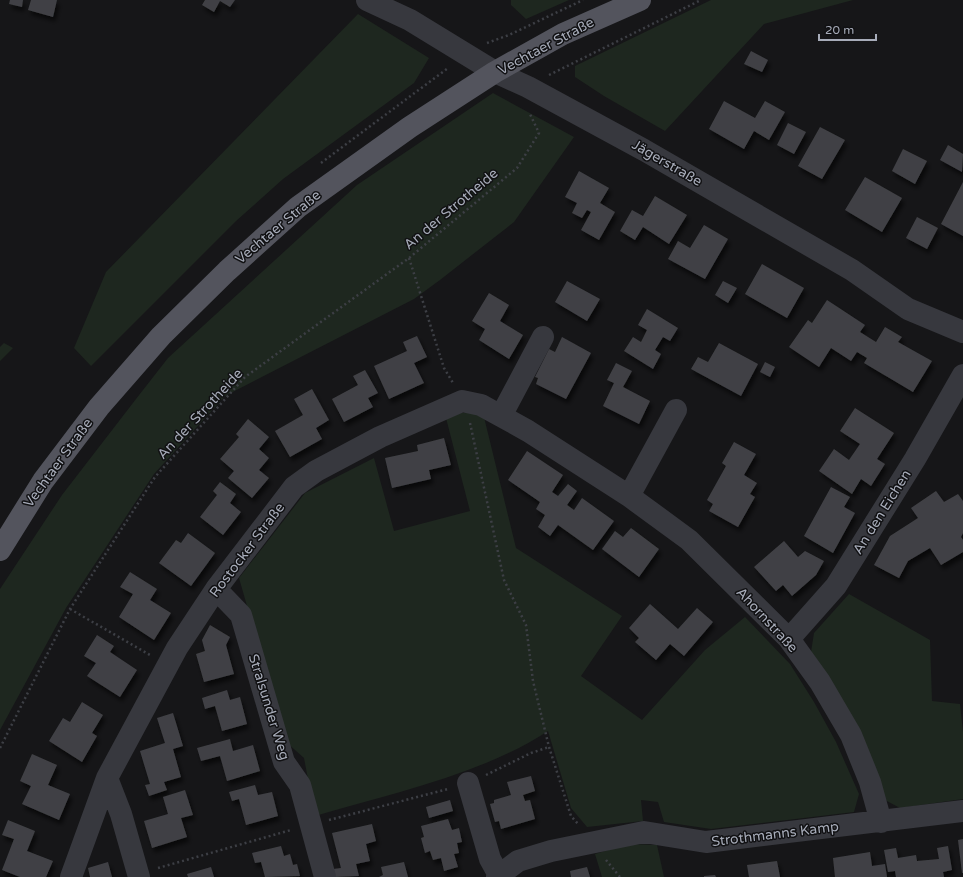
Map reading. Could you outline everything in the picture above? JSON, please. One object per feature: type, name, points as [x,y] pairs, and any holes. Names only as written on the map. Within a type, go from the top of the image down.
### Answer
[{"type":"main road","name":"Vechtaer Straße","points":[[0,550],[43,481],[99,408],[161,336],[227,271],[298,207],[410,127],[495,72],[563,34],[640,0]]},
{"type":"street","name":"Jägerstraße","points":[[368,0],[410,20],[495,72],[528,87],[644,150],[852,270],[908,309],[963,332]]},
{"type":"street","points":[[501,416],[543,337]]},
{"type":"street","name":"An den Eichen","points":[[788,639],[836,586],[915,459],[963,375]]},
{"type":"street","name":"Ahornstraße","points":[[462,401],[481,405],[528,431],[629,496],[689,540],[788,639],[820,682],[851,735],[870,782],[881,822]]},
{"type":"street","name":"Rostocker Straße","points":[[71,877],[107,778],[168,665],[216,589],[294,487],[316,471],[380,438],[462,401]]},
{"type":"street","points":[[629,496],[676,410]]},
{"type":"street","name":"Stralsunder Weg","points":[[216,589],[241,615],[284,762],[300,785],[324,877]]},
{"type":"street","points":[[107,778],[121,814],[138,875]]},
{"type":"street","points":[[468,784],[490,859],[499,876]]},
{"type":"street","name":"Strothmanns Kamp","points":[[499,876],[518,861],[551,851],[644,832],[706,842],[963,811]]},
{"type":"path","points":[[448,68],[465,54],[484,43],[509,35],[583,0]]},
{"type":"path","points":[[528,87],[701,0]]},
{"type":"path","name":"An der Strotheide","points":[[0,748],[70,609],[155,477],[245,378],[408,258],[517,168],[539,133],[530,113],[526,108]]},
{"type":"path","points":[[408,258],[444,368],[462,401],[477,449],[504,580],[526,626],[533,682],[549,747],[571,816],[620,877]]},
{"type":"path","points":[[70,609],[168,665]]},
{"type":"path","points":[[138,875],[310,825],[468,784],[531,753],[549,747]]},
{"type":"shaded area","points":[[511,0],[569,0],[526,19],[511,5]]},
{"type":"shaded area","points":[[711,0],[853,0],[764,24],[665,131],[604,96],[575,77],[575,66]]},
{"type":"shaded area","points":[[358,14],[429,58],[414,83],[283,179],[236,221],[91,366],[74,348],[106,272]]},
{"type":"shaded area","points":[[493,93],[574,137],[514,222],[414,299],[225,396],[154,474],[66,608],[0,730],[0,589],[62,495],[136,399],[168,358],[357,185]]},
{"type":"shaded area","points":[[4,343],[13,348],[0,361],[0,347]]},
{"type":"shaded area","points":[[459,413],[483,413],[516,548],[622,616],[581,676],[642,720],[705,650],[745,617],[790,664],[814,702],[836,742],[859,794],[854,812],[711,829],[664,822],[658,802],[641,800],[643,821],[587,827],[571,808],[548,731],[522,746],[465,771],[405,791],[315,816],[304,758],[286,742],[239,578],[305,493],[374,458],[394,531],[470,511],[446,418]]},
{"type":"shaded area","points":[[849,594],[930,640],[932,701],[960,704],[963,732],[963,799],[900,808],[885,800],[811,652],[814,633]]},
{"type":"shaded area","points":[[629,844],[657,845],[664,877],[602,877],[595,854]]},
{"type":"building","points":[[10,0],[23,0],[22,7],[9,4]]},
{"type":"building","points":[[31,0],[57,0],[53,17],[28,10]]},
{"type":"building","points":[[205,0],[235,0],[230,7],[220,1],[214,12],[202,5]]},
{"type":"building","points":[[751,51],[768,60],[762,72],[744,64]]},
{"type":"building","points":[[724,101],[755,118],[765,101],[785,112],[769,140],[754,131],[744,149],[709,129]]},
{"type":"building","points":[[788,123],[806,132],[794,154],[777,145]]},
{"type":"building","points":[[820,127],[845,140],[822,179],[798,166]]},
{"type":"building","points":[[948,145],[963,154],[962,172],[940,160]]},
{"type":"building","points":[[903,149],[927,161],[915,184],[892,171]]},
{"type":"building","points":[[579,171],[609,188],[600,203],[615,212],[599,240],[581,230],[591,212],[587,210],[582,218],[572,213],[577,203],[565,197]]},
{"type":"building","points":[[865,177],[902,198],[882,232],[845,210]]},
{"type":"building","points":[[963,182],[963,236],[941,224]]},
{"type":"building","points":[[655,196],[687,215],[669,244],[643,227],[635,240],[620,231],[632,210],[643,216]]},
{"type":"building","points":[[917,217],[938,228],[927,249],[906,238]]},
{"type":"building","points":[[704,225],[728,239],[705,279],[668,259],[678,241],[690,248]]},
{"type":"building","points":[[762,264],[804,288],[787,318],[745,294]]},
{"type":"building","points":[[567,281],[600,299],[587,321],[555,302]]},
{"type":"building","points":[[723,281],[737,288],[728,303],[715,295]]},
{"type":"building","points":[[489,293],[509,305],[500,321],[523,335],[509,359],[479,340],[485,329],[472,321]]},
{"type":"building","points":[[827,300],[865,325],[860,332],[876,342],[885,327],[902,337],[898,342],[932,361],[913,392],[864,363],[867,358],[857,352],[851,361],[831,348],[819,367],[789,347],[808,320],[812,323]]},
{"type":"building","points":[[647,309],[678,328],[670,341],[663,337],[655,350],[661,354],[653,369],[624,351],[633,337],[641,342],[647,330],[638,325]]},
{"type":"building","points":[[417,336],[427,357],[414,363],[424,383],[389,399],[374,366],[407,351],[403,342]]},
{"type":"building","points":[[562,337],[591,353],[566,399],[536,384],[538,378],[535,377],[549,349],[555,352]]},
{"type":"building","points":[[719,343],[758,364],[741,396],[691,369],[698,357],[708,362]]},
{"type":"building","points":[[765,362],[775,367],[770,377],[760,372]]},
{"type":"building","points":[[616,363],[632,371],[623,387],[650,401],[639,424],[603,406],[614,383],[607,380]]},
{"type":"building","points":[[365,370],[378,393],[368,398],[373,407],[344,422],[332,399],[358,385],[353,376]]},
{"type":"building","points":[[312,389],[329,420],[316,428],[322,439],[290,457],[275,431],[303,415],[294,399]]},
{"type":"building","points":[[855,408],[894,433],[877,459],[885,464],[871,486],[861,479],[852,494],[819,471],[834,449],[849,460],[860,444],[840,431]]},
{"type":"building","points":[[248,419],[269,437],[259,449],[269,458],[259,470],[269,478],[252,498],[228,478],[234,471],[220,459],[239,437],[236,434]]},
{"type":"building","points":[[444,438],[451,465],[429,470],[431,479],[392,488],[385,458],[418,451],[417,445]]},
{"type":"building","points":[[734,442],[756,454],[744,475],[757,483],[750,494],[755,497],[738,527],[709,511],[713,504],[707,500],[726,466],[722,463]]},
{"type":"building","points":[[527,451],[563,475],[552,492],[558,496],[568,484],[577,491],[567,505],[574,510],[582,498],[614,521],[593,550],[558,525],[550,536],[538,527],[545,515],[536,509],[540,502],[508,480]]},
{"type":"building","points":[[220,482],[236,494],[230,503],[241,512],[223,535],[200,517],[217,495],[213,491]]},
{"type":"building","points":[[831,487],[850,497],[844,507],[855,513],[833,553],[804,536]]},
{"type":"building","points":[[936,491],[944,502],[958,494],[963,501],[963,533],[961,537],[963,540],[963,552],[941,565],[930,548],[908,561],[899,578],[874,565],[890,536],[918,518],[911,508]]},
{"type":"building","points":[[631,528],[659,549],[639,577],[602,549],[615,531],[623,537]]},
{"type":"building","points":[[188,533],[215,553],[191,586],[159,563],[176,540],[181,543]]},
{"type":"building","points":[[784,541],[798,557],[805,551],[824,561],[816,575],[792,596],[783,585],[776,591],[754,567]]},
{"type":"building","points":[[130,572],[157,589],[150,600],[171,613],[154,640],[119,617],[133,594],[120,587]]},
{"type":"building","points":[[650,604],[678,629],[697,608],[713,622],[684,656],[670,644],[656,660],[635,642],[639,638],[629,628]]},
{"type":"building","points":[[210,625],[230,637],[226,645],[234,674],[204,682],[196,654],[205,651],[202,640]]},
{"type":"building","points":[[97,635],[114,646],[110,652],[137,670],[120,697],[87,676],[96,663],[84,656]]},
{"type":"building","points":[[227,690],[230,700],[240,697],[247,724],[222,731],[215,706],[205,709],[202,698]]},
{"type":"building","points":[[82,702],[103,715],[92,733],[97,736],[82,762],[49,741],[63,718],[70,722]]},
{"type":"building","points":[[173,713],[183,746],[173,749],[181,777],[164,782],[167,790],[149,796],[145,785],[150,784],[140,751],[165,743],[157,718]]},
{"type":"building","points":[[230,739],[233,751],[253,745],[260,771],[227,781],[220,756],[201,761],[197,748]]},
{"type":"building","points":[[32,754],[57,765],[48,785],[70,794],[59,820],[22,804],[31,786],[20,781]]},
{"type":"building","points":[[531,776],[535,791],[523,795],[525,801],[530,800],[535,819],[501,829],[499,821],[495,822],[490,804],[494,803],[494,800],[511,795],[507,782]]},
{"type":"building","points":[[255,785],[258,795],[272,792],[278,816],[246,825],[239,799],[232,801],[229,792]]},
{"type":"building","points":[[185,790],[193,815],[181,818],[187,837],[152,848],[144,821],[168,814],[163,797]]},
{"type":"building","points":[[450,800],[453,811],[429,818],[426,807]]},
{"type":"building","points":[[448,819],[452,830],[459,828],[462,842],[457,843],[459,853],[454,854],[458,867],[444,871],[441,858],[433,860],[430,851],[425,853],[421,838],[424,837],[421,826]]},
{"type":"building","points":[[8,820],[35,831],[27,851],[53,861],[46,877],[20,877],[2,870],[14,839],[2,835]]},
{"type":"building","points":[[372,824],[376,841],[366,844],[370,861],[356,864],[359,876],[334,877],[333,869],[341,868],[332,833]]},
{"type":"building","points":[[963,839],[963,873],[962,873],[958,840]]},
{"type":"building","points":[[281,846],[284,856],[290,854],[293,865],[297,864],[300,876],[265,877],[261,862],[255,863],[252,853]]},
{"type":"building","points":[[948,846],[952,870],[943,872],[944,877],[896,877],[895,871],[888,872],[884,850],[896,848],[898,858],[916,855],[917,861],[939,859],[937,848]]},
{"type":"building","points":[[870,852],[872,866],[885,864],[887,877],[835,877],[833,858]]},
{"type":"building","points":[[777,861],[780,877],[749,877],[747,865]]},
{"type":"building","points":[[108,862],[112,877],[90,877],[88,868]]},
{"type":"building","points":[[404,862],[408,877],[379,877],[383,875],[381,867]]},
{"type":"building","points":[[211,867],[214,877],[188,877],[187,874]]},
{"type":"building","points":[[587,867],[590,877],[571,877],[570,871]]},
{"type":"building","points":[[715,875],[716,877],[704,877],[704,876]]}]
